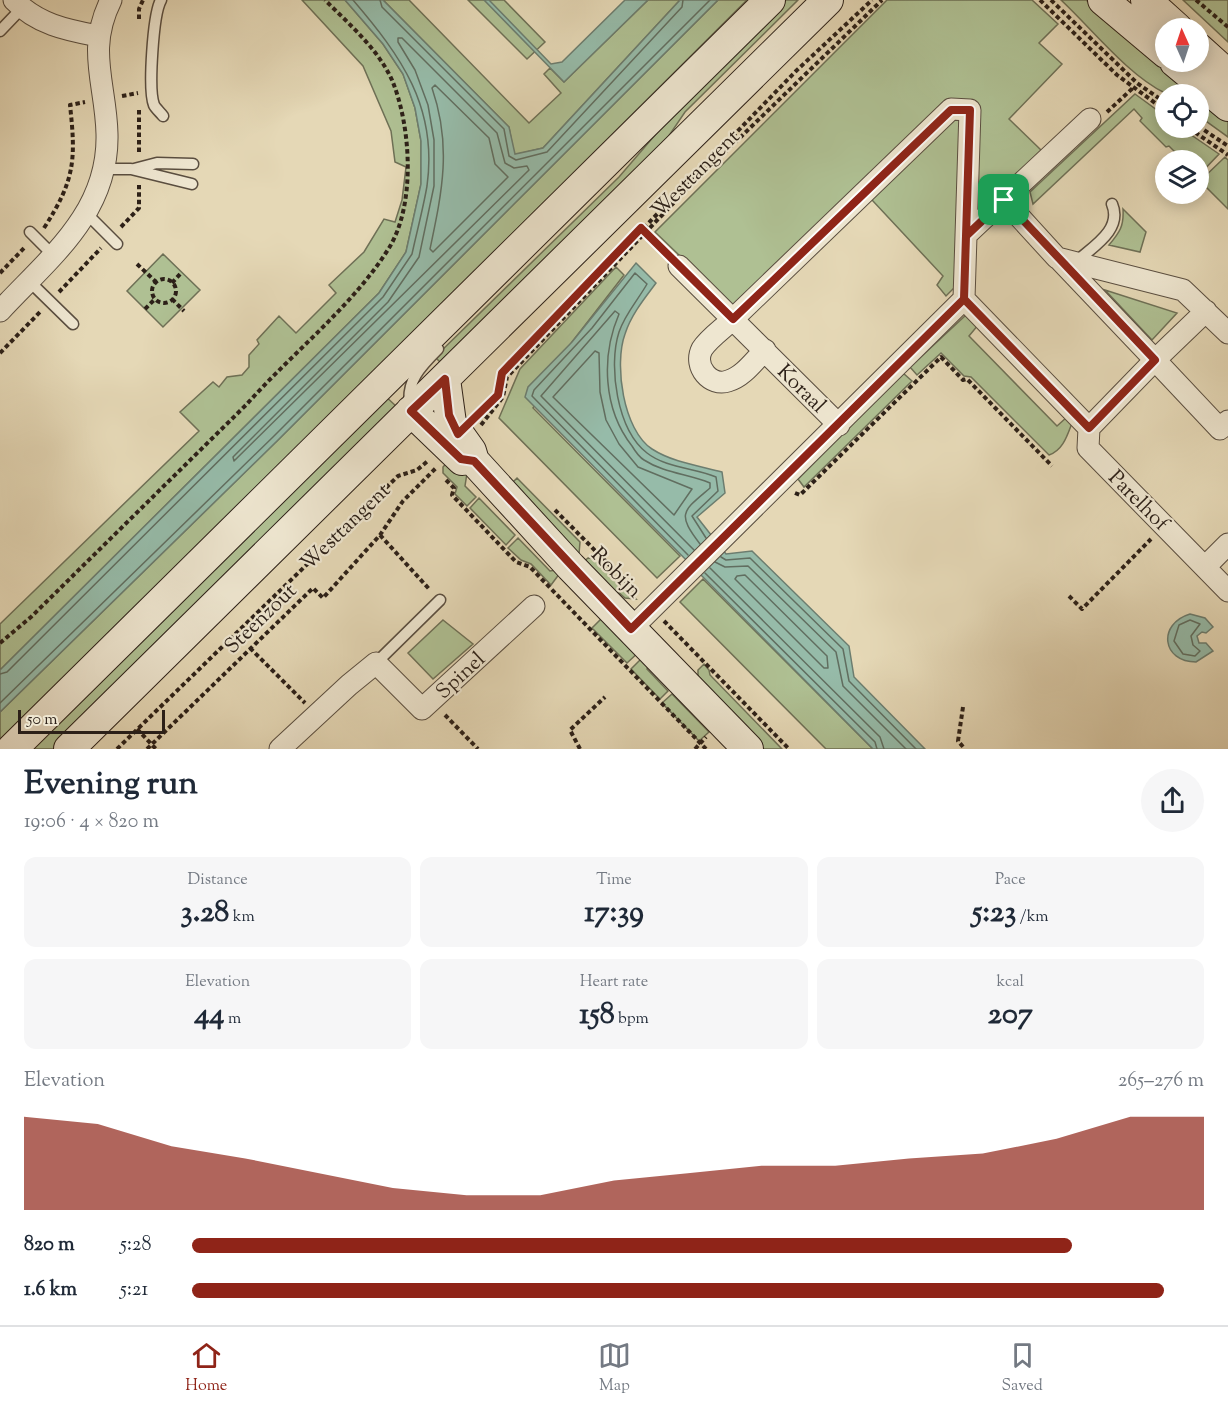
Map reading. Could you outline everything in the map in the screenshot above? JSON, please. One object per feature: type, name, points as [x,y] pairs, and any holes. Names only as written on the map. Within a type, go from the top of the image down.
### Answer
[{"type":"main road","points":[[12,749],[553,221],[770,0]]},
{"type":"main road","name":"Westtangent","points":[[69,749],[828,0]]},
{"type":"main road","points":[[1103,0],[1155,44]]},
{"type":"main road","points":[[1146,0],[1166,18]]},
{"type":"main road","points":[[1209,58],[1228,75]]},
{"type":"main road","points":[[1187,72],[1228,106]]},
{"type":"main road","name":"Robijn","points":[[445,379],[451,423],[464,443],[571,567],[641,618],[748,749]]},
{"type":"main road","name":"Robijn","points":[[411,411],[464,443]]},
{"type":"street","points":[[2,306],[30,281],[74,234],[97,194],[104,169],[107,132],[97,66],[98,36],[111,0]]},
{"type":"street","points":[[18,4],[56,26],[98,36]]},
{"type":"street","name":"Koraal","points":[[641,618],[964,299],[970,110],[951,110],[733,319],[702,350],[699,360],[705,375],[712,380],[726,382],[737,377],[765,351]]},
{"type":"street","points":[[966,236],[1090,119]]},
{"type":"street","points":[[1004,200],[1066,260],[1220,429],[1228,421]]},
{"type":"street","points":[[1066,260],[1182,290],[1228,333]]},
{"type":"street","name":"Koraal","points":[[679,266],[839,424]]},
{"type":"street","points":[[964,299],[1089,428],[1206,311]]},
{"type":"street","name":"Parelhof","points":[[1089,428],[1088,448],[1228,591]]},
{"type":"street","points":[[1205,567],[1228,544]]},
{"type":"street","name":"Spinel","points":[[376,663],[422,709],[534,606]]},
{"type":"street","points":[[290,746],[317,715],[376,663]]},
{"type":"lane","points":[[161,0],[155,15],[152,68],[154,105],[163,116]]},
{"type":"lane","points":[[0,31],[18,4]]},
{"type":"lane","points":[[131,170],[157,163],[193,164]]},
{"type":"lane","points":[[104,169],[131,170],[192,184]]},
{"type":"lane","points":[[1066,260],[1112,228],[1115,213],[1112,204]]},
{"type":"lane","points":[[87,214],[117,244]]},
{"type":"lane","points":[[32,235],[54,256]]},
{"type":"lane","points":[[30,281],[73,324]]},
{"type":"lane","points":[[411,411],[409,389],[412,378],[447,339]]},
{"type":"lane","points":[[376,663],[440,600]]},
{"type":"path","points":[[0,642],[31,617],[246,405],[278,369],[359,289],[390,246],[404,207],[408,163],[403,124],[391,80],[369,45],[326,0]]},
{"type":"path","name":"Westtangent","points":[[117,749],[398,476],[417,470],[464,443],[498,395],[502,373],[796,71],[872,0]]},
{"type":"path","points":[[706,749],[530,567],[516,562],[452,495],[464,443],[503,397],[507,377],[694,181],[882,0]]},
{"type":"path","points":[[1040,0],[1134,87],[1155,103]]},
{"type":"path","points":[[1052,0],[1137,83],[1155,95]]},
{"type":"path","points":[[1196,0],[1228,27]]},
{"type":"path","points":[[1090,119],[1107,112],[1137,83]]},
{"type":"path","points":[[0,273],[64,197],[73,165],[70,105],[139,93]]},
{"type":"path","points":[[1209,133],[1228,146]]},
{"type":"path","points":[[1203,138],[1228,155]]},
{"type":"path","points":[[641,228],[679,266]]},
{"type":"path","points":[[137,264],[156,282]]},
{"type":"path","points":[[172,283],[181,273]]},
{"type":"path","points":[[155,299],[152,290],[156,282],[164,279],[172,283],[175,291],[172,299]]},
{"type":"path","points":[[155,299],[163,302],[172,299]]},
{"type":"path","points":[[145,309],[155,299]]},
{"type":"path","points":[[172,299],[184,311]]},
{"type":"path","points":[[772,488],[800,495],[942,357],[963,380],[967,379],[1052,466]]},
{"type":"path","name":"Steenzout","points":[[147,749],[313,588],[323,598],[380,535],[403,501],[464,443]]},
{"type":"path","name":"Robijn","points":[[553,508],[641,618],[789,749]]},
{"type":"path","points":[[1069,596],[1082,609],[1164,525]]},
{"type":"path","points":[[380,535],[440,600]]},
{"type":"path","points":[[534,606],[571,567]]},
{"type":"path","points":[[250,648],[317,715]]},
{"type":"path","points":[[580,749],[570,730],[605,697]]},
{"type":"path","points":[[431,701],[478,749]]},
{"type":"path","points":[[963,707],[958,741],[965,749]]},
{"type":"path","points":[[137,729],[156,749]]},
{"type":"shaded area","points":[[302,0],[345,0],[383,44],[403,74],[415,108],[421,141],[421,184],[406,252],[379,293],[0,670],[0,624],[199,431],[180,412],[213,382],[219,387],[227,377],[242,375],[249,367],[249,355],[259,344],[257,340],[279,316],[296,333],[336,293],[329,285],[364,252],[384,219],[395,222],[402,200],[406,167],[395,162],[391,131],[363,66]]},
{"type":"shaded area","points":[[383,0],[409,0],[529,123],[561,93],[544,74],[550,68],[564,82],[648,0],[680,0],[543,148],[514,155],[509,127]]},
{"type":"shaded area","points":[[468,0],[504,0],[545,42],[527,59]]},
{"type":"shaded area","points":[[718,0],[747,0],[0,744],[0,712],[277,441]]},
{"type":"shaded area","points":[[786,0],[798,0],[685,112],[664,143],[442,364],[435,357],[619,177],[686,99]]},
{"type":"shaded area","points":[[887,0],[1032,0],[1058,24],[1039,43],[1062,64],[1009,119],[1043,152],[957,234],[958,284],[946,296],[937,285],[943,276],[859,186],[733,307],[655,232]]},
{"type":"shaded area","points":[[1061,0],[1086,0],[1155,58],[1155,72],[1172,72],[1186,84],[1155,84],[1155,87],[1124,63]]},
{"type":"shaded area","points":[[1183,0],[1228,0],[1228,42],[1209,24],[1209,18],[1202,18]]},
{"type":"shaded area","points":[[1135,94],[1155,109],[1155,136],[1140,121],[1142,118],[1134,109],[1033,204],[1030,192]]},
{"type":"shaded area","points":[[1209,103],[1228,118],[1228,137],[1209,123]]},
{"type":"shaded area","points":[[1157,138],[1196,138],[1219,154],[1209,164],[1209,150],[1173,150],[1169,146],[1166,147]]},
{"type":"shaded area","points":[[1225,157],[1228,160],[1228,209],[1209,190],[1209,172]]},
{"type":"shaded area","points":[[1123,209],[1146,232],[1140,252],[1109,245],[1121,228]]},
{"type":"shaded area","points":[[163,254],[200,290],[163,327],[127,291]]},
{"type":"shaded area","points":[[616,267],[624,275],[572,342],[533,408],[680,556],[657,578],[499,418],[520,369]]},
{"type":"shaded area","points":[[1105,290],[1177,313],[1152,340]]},
{"type":"shaded area","points":[[966,315],[979,324],[969,336],[1057,426],[1067,417],[1072,423],[1064,442],[1054,453],[1049,455],[971,377],[964,376],[941,353],[917,375],[910,367]]},
{"type":"shaded area","points":[[903,373],[912,381],[804,487],[798,479]]},
{"type":"shaded area","points":[[384,395],[397,407],[56,749],[28,749]]},
{"type":"shaded area","points":[[451,458],[467,473],[465,486],[476,497],[467,506],[455,494],[457,487],[443,473],[443,467]]},
{"type":"shaded area","points":[[517,478],[580,542],[579,554],[506,489]]},
{"type":"shaded area","points":[[479,498],[515,535],[506,545],[470,508]]},
{"type":"shaded area","points":[[518,538],[550,571],[563,569],[551,585],[531,564],[521,560],[508,548]]},
{"type":"shaded area","points":[[588,558],[597,559],[636,599],[625,598],[618,592],[613,596],[581,564]]},
{"type":"shaded area","points":[[703,579],[873,749],[826,749],[680,602]]},
{"type":"shaded area","points":[[606,614],[641,650],[627,663],[592,628]]},
{"type":"shaded area","points":[[443,620],[473,644],[433,679],[408,653]]},
{"type":"shaded area","points":[[645,655],[650,660],[647,669],[668,691],[660,699],[631,669]]},
{"type":"shaded area","points":[[704,664],[710,675],[782,749],[764,749],[698,682],[698,670]]},
{"type":"shaded area","points":[[672,694],[709,732],[699,741],[662,703]]},
{"type":"water","points":[[345,0],[383,0],[509,127],[515,154],[543,148],[680,0],[718,0],[277,441],[0,712],[0,670],[379,293],[406,252],[421,184],[421,141],[415,108],[403,74],[383,44]]},
{"type":"water","points":[[484,0],[489,0],[551,64],[562,62],[625,0],[648,0],[564,82]]},
{"type":"water","points":[[636,263],[656,283],[631,320],[622,347],[621,379],[628,412],[634,427],[642,440],[652,449],[686,463],[722,472],[725,493],[697,517],[726,554],[752,551],[849,646],[854,677],[925,749],[873,749],[525,397],[528,387],[572,342]]},
{"type":"water","points":[[1190,614],[1205,618],[1213,627],[1197,636],[1199,643],[1206,643],[1213,651],[1196,662],[1176,656],[1168,642],[1168,634],[1172,626],[1179,619]]},
{"type":"route","points":[[1004,200],[966,236],[964,299],[839,424],[724,534],[631,629],[474,461],[461,459],[411,411],[445,379],[449,415],[458,434],[498,395],[502,373],[641,228],[733,319],[951,110],[970,110],[964,299],[1089,428],[1155,360],[1004,200]]}]
